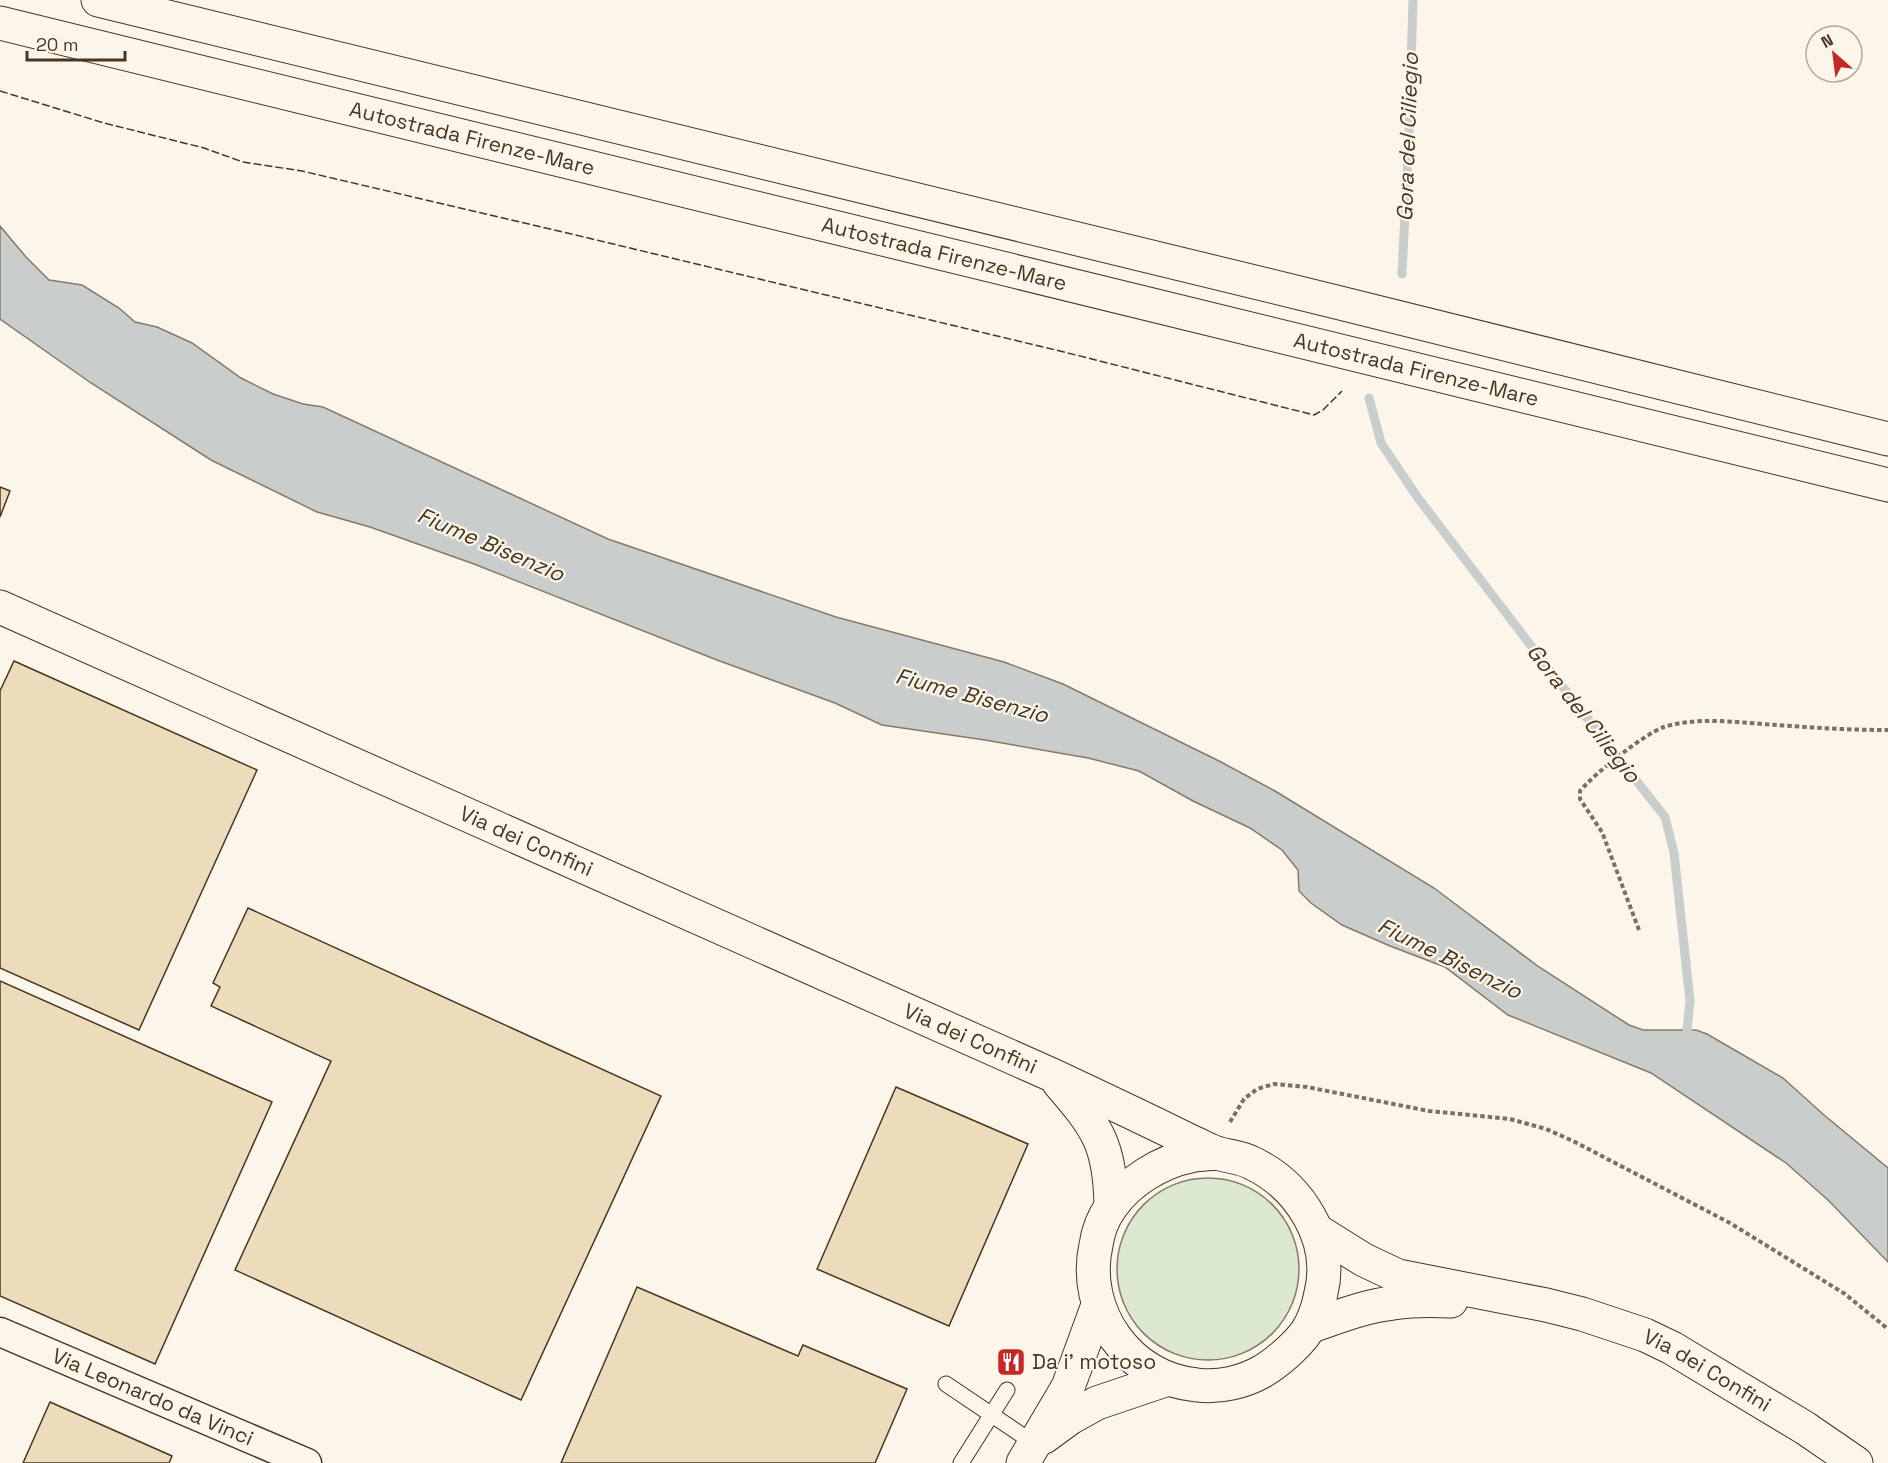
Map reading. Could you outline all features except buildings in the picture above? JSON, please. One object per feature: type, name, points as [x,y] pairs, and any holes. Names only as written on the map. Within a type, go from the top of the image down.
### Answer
[{"type":"main road","points":[[98,0],[1305,294],[1888,439]]},
{"type":"main road","name":"Autostrada Firenze-Mare","points":[[0,23],[1888,485]]},
{"type":"main road","name":"Via dei Confini","points":[[0,607],[1053,1074],[1217,1153],[1251,1162],[1272,1174],[1299,1200],[1317,1230],[1323,1254],[1324,1272],[1311,1326],[1293,1347],[1264,1370],[1253,1376],[1219,1385],[1204,1386],[1179,1383],[1168,1379],[1141,1364],[1124,1349],[1109,1329],[1098,1305],[1093,1278],[1093,1256],[1102,1222],[1111,1206],[1130,1187],[1167,1162],[1217,1153]]},
{"type":"main road","name":"Via dei Confini","points":[[1053,1074],[1091,1122],[1101,1139],[1110,1179],[1111,1206]]},
{"type":"main road","name":"Via dei Confini","points":[[1317,1230],[1364,1260],[1398,1276],[1546,1305],[1582,1314],[1645,1335],[1672,1348],[1805,1428],[1856,1463]]},
{"type":"main road","name":"Via dei Confini","points":[[1311,1326],[1364,1309],[1422,1300],[1546,1305]]},
{"type":"main road","points":[[1029,1453],[1068,1386],[1098,1305]]},
{"type":"main road","points":[[1029,1453],[1070,1418],[1097,1403],[1168,1379]]},
{"type":"street","name":"Via Leonardo da Vinci","points":[[0,1332],[307,1463]]},
{"type":"lane","points":[[946,1384],[992,1415],[1029,1453]]},
{"type":"lane","points":[[961,1463],[1008,1390]]},
{"type":"path","points":[[1639,930],[1602,832],[1580,800],[1580,791],[1589,780],[1648,734],[1690,721],[1843,730],[1888,730]]},
{"type":"path","points":[[1217,1153],[1232,1117],[1244,1099],[1257,1089],[1274,1084],[1307,1087],[1430,1112],[1510,1119],[1546,1129],[1573,1141],[1730,1222],[1845,1293],[1888,1329]]},
{"type":"green space","points":[[1208,1178],[1243,1185],[1272,1205],[1292,1234],[1299,1269],[1292,1304],[1272,1333],[1243,1353],[1208,1360],[1173,1353],[1144,1333],[1124,1304],[1117,1269],[1124,1234],[1144,1205],[1173,1185]]},
{"type":"water","name":"Fiume Bisenzio","points":[[0,226],[49,280],[82,285],[119,308],[135,322],[157,327],[192,343],[241,378],[273,394],[303,404],[323,407],[608,539],[836,617],[1004,662],[1063,684],[1275,791],[1434,888],[1539,967],[1629,1025],[1643,1030],[1696,1030],[1707,1034],[1783,1078],[1888,1168],[1888,1262],[1828,1200],[1786,1163],[1651,1073],[1508,1015],[1445,967],[1342,925],[1311,903],[1299,891],[1298,870],[1282,850],[1250,828],[1193,801],[1139,771],[1088,758],[882,725],[835,703],[717,660],[474,564],[370,527],[317,512],[211,460],[91,383],[0,319]]},
{"type":"waterway","name":"Gora del Ciliegio","points":[[1402,274],[1413,0]]},
{"type":"waterway","name":"Gora del Ciliegio","points":[[1369,398],[1381,443],[1418,498],[1665,817],[1674,853],[1690,1001],[1686,1040]]},
{"type":"fence","points":[[0,91],[104,123],[204,148],[243,162],[302,171],[563,232],[1064,352],[1314,415],[1323,410],[1342,391]]},
{"type":"place","name":"Da i' motoso","points":[[1011,1362]]}]
